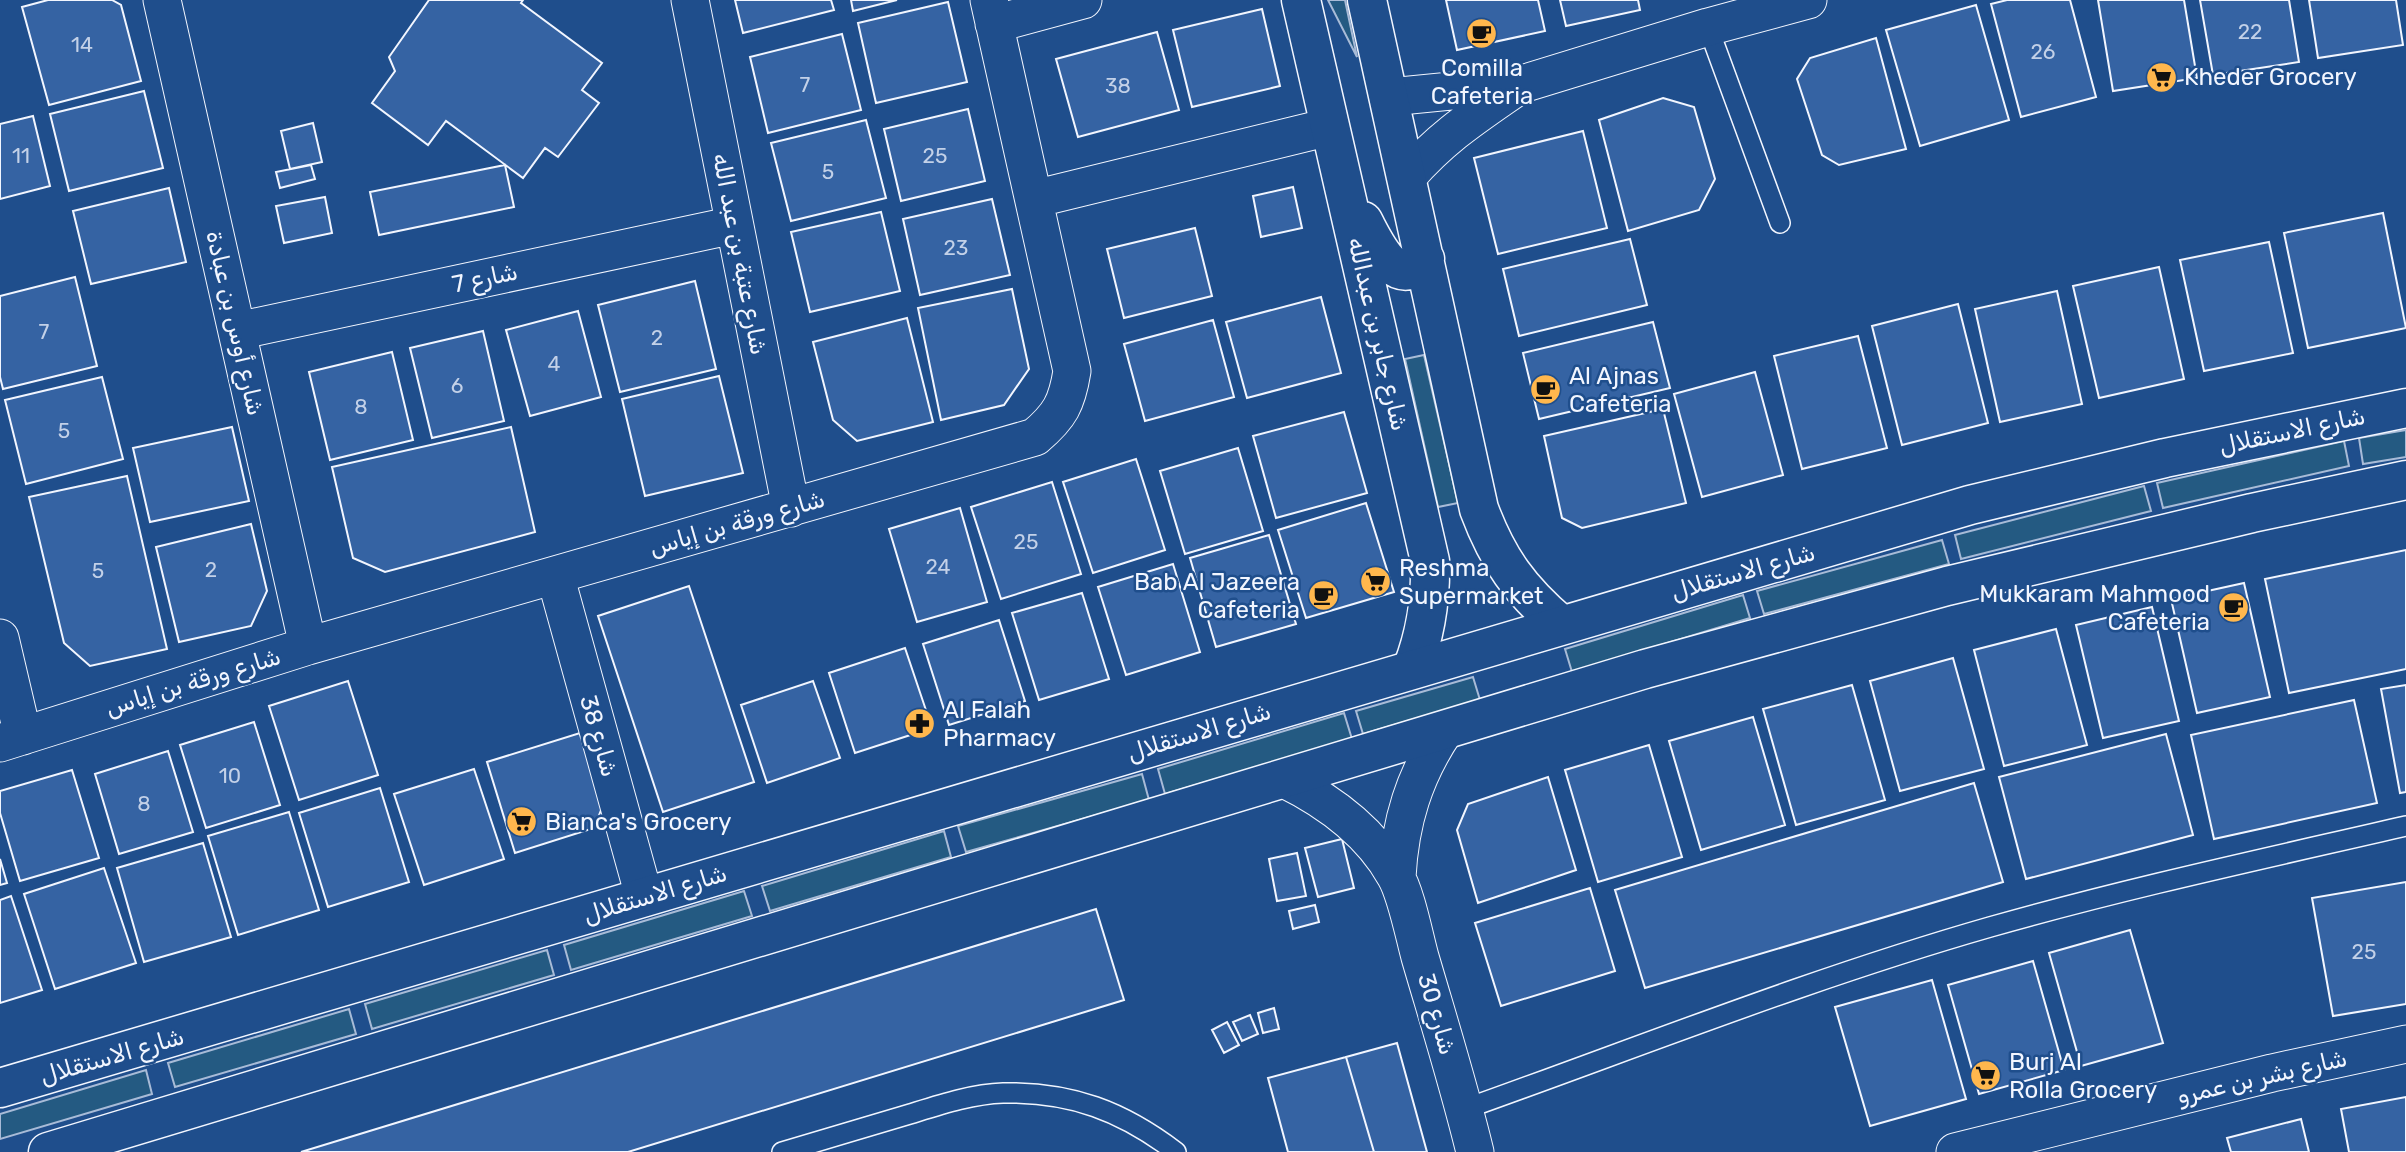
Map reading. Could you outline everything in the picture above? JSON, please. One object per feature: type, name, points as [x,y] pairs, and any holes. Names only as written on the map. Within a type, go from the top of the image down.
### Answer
[{"type":"main road","name":"شارع جابر بن عبدالله","points":[[1301,0],[1430,561],[1429,611],[1412,669]]},
{"type":"main road","points":[[1367,0],[1408,176],[1479,509],[1487,532],[1511,574],[1534,601],[1561,625]]},
{"type":"main road","points":[[1342,178],[1385,261],[1406,269],[1421,264],[1425,259]]},
{"type":"main road","name":"شارع الاستقلال","points":[[0,1088],[1970,505],[2177,456],[2406,408]]},
{"type":"main road","points":[[48,1152],[1657,666],[1947,586],[2239,516],[2406,480]]},
{"type":"street","name":"شارع أوس بن عبادة","points":[[162,0],[308,646]]},
{"type":"street","name":"شارع عتبة بن عبد الله","points":[[690,0],[791,508]]},
{"type":"street","points":[[992,12],[1083,0]]},
{"type":"street","points":[[1390,97],[1522,84],[1708,27],[1808,0]]},
{"type":"street","name":"شارع ورقة بن إياس","points":[[11,739],[308,646],[1035,437],[1055,420],[1068,396],[1072,371],[992,12]]},
{"type":"street","points":[[1408,176],[1453,130],[1522,84]]},
{"type":"street","points":[[1034,199],[1329,127]]},
{"type":"street","name":"شارع 7","points":[[237,331],[734,225]]},
{"type":"street","name":"شارع 38","points":[[555,575],[644,897]]},
{"type":"street","points":[[0,638],[11,739]]},
{"type":"street","name":"شارع 30","points":[[1397,877],[1402,825],[1409,800],[1430,751],[1445,730]]},
{"type":"street","name":"شارع 30","points":[[1284,779],[1307,790],[1348,819],[1367,836],[1397,877],[1465,1109],[1475,1152]]},
{"type":"street","name":"شارع بشر بن عمرو","points":[[1955,1152],[2272,1073],[2406,1044]]},
{"type":"lane","points":[[1708,27],[1780,223]]},
{"type":"lane","points":[[1465,1109],[1826,979],[1989,928],[2153,884],[2406,826]]},
{"type":"lane","points":[[782,1152],[951,1102],[1001,1093],[1051,1095],[1101,1108],[1146,1130],[1176,1152]]},
{"type":"shaded area","points":[[1328,0],[1345,0],[1357,57]]},
{"type":"shaded area","points":[[1424,355],[1458,503],[1438,507],[1405,359]]},
{"type":"shaded area","points":[[2406,430],[2406,457],[2363,464],[2359,438]]},
{"type":"shaded area","points":[[2344,441],[2349,466],[2163,508],[2157,483]]},
{"type":"shaded area","points":[[2144,486],[2151,511],[1961,559],[1955,535]]},
{"type":"shaded area","points":[[1942,540],[1949,564],[1764,614],[1757,591]]},
{"type":"shaded area","points":[[1743,595],[1750,618],[1572,672],[1565,649]]},
{"type":"shaded area","points":[[1473,677],[1480,700],[1363,734],[1356,711]]},
{"type":"shaded area","points":[[1344,713],[1352,739],[1165,794],[1158,769]]},
{"type":"shaded area","points":[[1142,774],[1149,800],[966,852],[958,826]]},
{"type":"shaded area","points":[[944,831],[951,857],[770,911],[762,886]]},
{"type":"shaded area","points":[[744,891],[752,916],[571,970],[564,945]]},
{"type":"shaded area","points":[[547,950],[554,975],[372,1029],[365,1004]]},
{"type":"shaded area","points":[[349,1009],[356,1034],[175,1087],[168,1063]]},
{"type":"shaded area","points":[[146,1070],[152,1094],[0,1139],[0,1114]]},
{"type":"building","points":[[48,0],[112,0],[121,5],[141,81],[49,105],[22,7]]},
{"type":"building","points":[[429,0],[523,0],[521,3],[602,63],[582,90],[599,103],[558,157],[545,148],[523,178],[446,121],[428,145],[372,103],[395,71],[389,57]]},
{"type":"building","points":[[735,0],[831,0],[834,10],[743,33]]},
{"type":"building","points":[[851,0],[897,0],[853,11]]},
{"type":"building","points":[[1446,0],[1538,0],[1545,31],[1457,50]]},
{"type":"building","points":[[1560,0],[1638,0],[1640,10],[1566,26]]},
{"type":"building","points":[[2007,0],[2070,0],[2096,97],[2021,117],[1991,4]]},
{"type":"building","points":[[2098,0],[2184,0],[2197,78],[2113,91]]},
{"type":"building","points":[[2200,0],[2289,0],[2299,62],[2213,75]]},
{"type":"building","points":[[2309,0],[2396,0],[2403,45],[2318,58]]},
{"type":"building","points":[[948,2],[967,82],[876,103],[858,23]]},
{"type":"building","points":[[1976,5],[2009,120],[1920,146],[1886,30]]},
{"type":"building","points":[[1262,9],[1280,86],[1192,107],[1173,30]]},
{"type":"building","points":[[1157,32],[1179,110],[1078,137],[1056,59]]},
{"type":"building","points":[[842,34],[861,110],[768,133],[750,57]]},
{"type":"building","points":[[1876,38],[1906,149],[1839,165],[1822,155],[1797,79],[1810,58]]},
{"type":"building","points":[[144,91],[163,168],[69,191],[50,114]]},
{"type":"building","points":[[1663,98],[1694,107],[1715,179],[1699,210],[1628,231],[1599,120]]},
{"type":"building","points":[[968,109],[985,181],[901,201],[884,129]]},
{"type":"building","points":[[33,116],[50,186],[0,199],[0,124]]},
{"type":"building","points":[[866,120],[886,198],[791,221],[771,143]]},
{"type":"building","points":[[313,123],[322,162],[290,169],[281,131]]},
{"type":"building","points":[[1583,131],[1607,228],[1498,254],[1474,158]]},
{"type":"building","points":[[311,165],[315,179],[280,188],[276,172]]},
{"type":"building","points":[[505,165],[514,207],[379,235],[370,192]]},
{"type":"building","points":[[1293,187],[1302,228],[1261,237],[1253,196]]},
{"type":"building","points":[[169,188],[186,262],[91,284],[73,211]]},
{"type":"building","points":[[325,197],[332,233],[284,243],[276,206]]},
{"type":"building","points":[[992,199],[1010,275],[920,295],[903,219]]},
{"type":"building","points":[[881,212],[900,291],[810,312],[791,232]]},
{"type":"building","points":[[2383,213],[2406,328],[2308,348],[2284,233]]},
{"type":"building","points":[[1195,228],[1212,296],[1124,318],[1107,249]]},
{"type":"building","points":[[1630,239],[1647,305],[1519,336],[1503,269]]},
{"type":"building","points":[[2269,242],[2293,353],[2204,371],[2180,260]]},
{"type":"building","points":[[2159,267],[2184,379],[2099,398],[2073,286]]},
{"type":"building","points":[[75,277],[97,366],[3,389],[0,377],[0,296]]},
{"type":"building","points":[[695,281],[716,369],[620,392],[598,305]]},
{"type":"building","points":[[1012,289],[1029,369],[1004,405],[941,420],[918,308]]},
{"type":"building","points":[[2057,291],[2082,404],[2000,422],[1975,309]]},
{"type":"building","points":[[1321,297],[1341,373],[1247,398],[1226,322]]},
{"type":"building","points":[[1958,304],[1988,423],[1902,445],[1872,326]]},
{"type":"building","points":[[578,311],[601,397],[530,416],[506,330]]},
{"type":"building","points":[[907,318],[933,422],[857,441],[833,420],[813,342]]},
{"type":"building","points":[[1213,320],[1234,397],[1145,421],[1124,344]]},
{"type":"building","points":[[1653,322],[1670,388],[1539,419],[1523,353]]},
{"type":"building","points":[[483,331],[504,421],[432,438],[410,348]]},
{"type":"building","points":[[1858,336],[1887,448],[1802,469],[1774,356]]},
{"type":"building","points":[[392,352],[413,440],[330,460],[309,372]]},
{"type":"building","points":[[1755,372],[1783,475],[1702,497],[1674,394]]},
{"type":"building","points":[[719,376],[743,473],[645,496],[622,399]]},
{"type":"building","points":[[102,377],[123,459],[26,484],[5,400]]},
{"type":"building","points":[[1663,409],[1686,503],[1582,528],[1562,518],[1544,436]]},
{"type":"building","points":[[1344,412],[1367,493],[1276,518],[1253,436]]},
{"type":"building","points":[[232,427],[249,501],[150,522],[133,448]]},
{"type":"building","points":[[511,427],[535,532],[385,572],[353,558],[332,467]]},
{"type":"building","points":[[1238,448],[1263,531],[1185,554],[1160,471]]},
{"type":"building","points":[[1136,459],[1165,550],[1093,573],[1063,482]]},
{"type":"building","points":[[127,476],[167,649],[90,666],[64,643],[29,497]]},
{"type":"building","points":[[1052,482],[1081,574],[1001,599],[971,507]]},
{"type":"building","points":[[1366,503],[1394,592],[1306,618],[1278,530]]},
{"type":"building","points":[[960,508],[987,602],[917,622],[889,529]]},
{"type":"building","points":[[251,524],[267,591],[251,626],[179,642],[156,547]]},
{"type":"building","points":[[1269,535],[1296,624],[1216,647],[1190,558]]},
{"type":"building","points":[[2406,550],[2406,669],[2289,693],[2265,579]]},
{"type":"building","points":[[1173,564],[1200,652],[1126,675],[1098,587]]},
{"type":"building","points":[[2244,583],[2270,697],[2197,713],[2171,599]]},
{"type":"building","points":[[689,586],[754,782],[663,812],[598,616]]},
{"type":"building","points":[[1082,593],[1109,679],[1039,700],[1012,613]]},
{"type":"building","points":[[2152,607],[2179,721],[2103,738],[2076,625]]},
{"type":"building","points":[[999,620],[1025,701],[949,725],[923,644]]},
{"type":"building","points":[[2056,629],[2087,745],[2004,766],[1974,650]]},
{"type":"building","points":[[905,648],[932,728],[855,753],[829,673]]},
{"type":"building","points":[[1953,658],[1984,769],[1900,791],[1870,681]]},
{"type":"building","points":[[348,681],[378,775],[299,800],[269,706]]},
{"type":"building","points":[[813,681],[840,758],[767,783],[741,705]]},
{"type":"building","points":[[1852,685],[1885,800],[1796,825],[1763,709]]},
{"type":"building","points":[[2406,685],[2406,792],[2400,793],[2381,689]]},
{"type":"building","points":[[2354,700],[2377,803],[2214,839],[2191,735]]},
{"type":"building","points":[[1753,717],[1785,825],[1701,850],[1669,741]]},
{"type":"building","points":[[254,722],[280,805],[206,828],[180,745]]},
{"type":"building","points":[[580,733],[603,805],[594,828],[515,853],[487,762]]},
{"type":"building","points":[[2166,734],[2193,835],[2026,879],[1999,777]]},
{"type":"building","points":[[1649,745],[1682,857],[1598,882],[1565,770]]},
{"type":"building","points":[[168,751],[193,832],[119,854],[95,774]]},
{"type":"building","points":[[474,769],[504,859],[424,885],[394,794]]},
{"type":"building","points":[[72,770],[99,858],[20,881],[0,813],[0,791]]},
{"type":"building","points":[[1548,777],[1576,870],[1478,903],[1457,830],[1468,804]]},
{"type":"building","points":[[1974,783],[2003,882],[1645,988],[1615,890]]},
{"type":"building","points":[[380,788],[409,882],[328,907],[299,813]]},
{"type":"building","points":[[289,812],[319,910],[238,935],[208,836]]},
{"type":"building","points":[[1342,839],[1354,888],[1318,897],[1305,848]]},
{"type":"building","points":[[203,843],[231,937],[144,962],[117,868]]},
{"type":"building","points":[[1297,853],[1306,896],[1277,901],[1269,859]]},
{"type":"building","points":[[0,859],[7,883],[0,885]]},
{"type":"building","points":[[104,868],[136,963],[55,989],[24,894]]},
{"type":"building","points":[[2406,882],[2406,1004],[2333,1016],[2312,898]]},
{"type":"building","points":[[1590,888],[1615,971],[1501,1006],[1475,923]]},
{"type":"building","points":[[11,896],[42,990],[0,1003],[0,900]]},
{"type":"building","points":[[1315,905],[1319,922],[1293,929],[1289,911]]},
{"type":"building","points":[[1096,909],[1124,1000],[628,1152],[301,1152]]},
{"type":"building","points":[[2130,930],[2163,1043],[2081,1066],[2049,953]]},
{"type":"building","points":[[2033,961],[2064,1070],[1979,1094],[1948,985]]},
{"type":"building","points":[[1932,980],[1966,1099],[1870,1126],[1835,1007]]},
{"type":"building","points":[[1274,1008],[1279,1029],[1263,1033],[1258,1013]]},
{"type":"building","points":[[1250,1015],[1258,1034],[1242,1041],[1233,1022]]},
{"type":"building","points":[[1227,1022],[1239,1045],[1224,1053],[1212,1030]]},
{"type":"building","points":[[1397,1043],[1427,1152],[1374,1152],[1346,1057]]},
{"type":"building","points":[[1346,1057],[1374,1152],[1288,1152],[1268,1078]]},
{"type":"building","points":[[2406,1097],[2406,1152],[2349,1152],[2341,1109]]},
{"type":"building","points":[[2301,1119],[2309,1152],[2231,1152],[2227,1138]]},
{"type":"place","name":"Comilla Cafeteria","points":[[1482,34]]},
{"type":"place","name":"Kheder Grocery","points":[[2161,77]]},
{"type":"place","name":"Al Ajnas Cafeteria","points":[[1546,390]]},
{"type":"place","name":"Reshma Supermarket","points":[[1376,582]]},
{"type":"place","name":"Bab Al Jazeera Cafeteria","points":[[1323,596]]},
{"type":"place","name":"Mukkaram Mahmood Cafeteria","points":[[2233,608]]},
{"type":"place","name":"Al Falah Pharmacy","points":[[920,724]]},
{"type":"place","name":"Bianca's Grocery","points":[[522,822]]},
{"type":"place","name":"Burj Al Rolla Grocery","points":[[1986,1076]]}]
